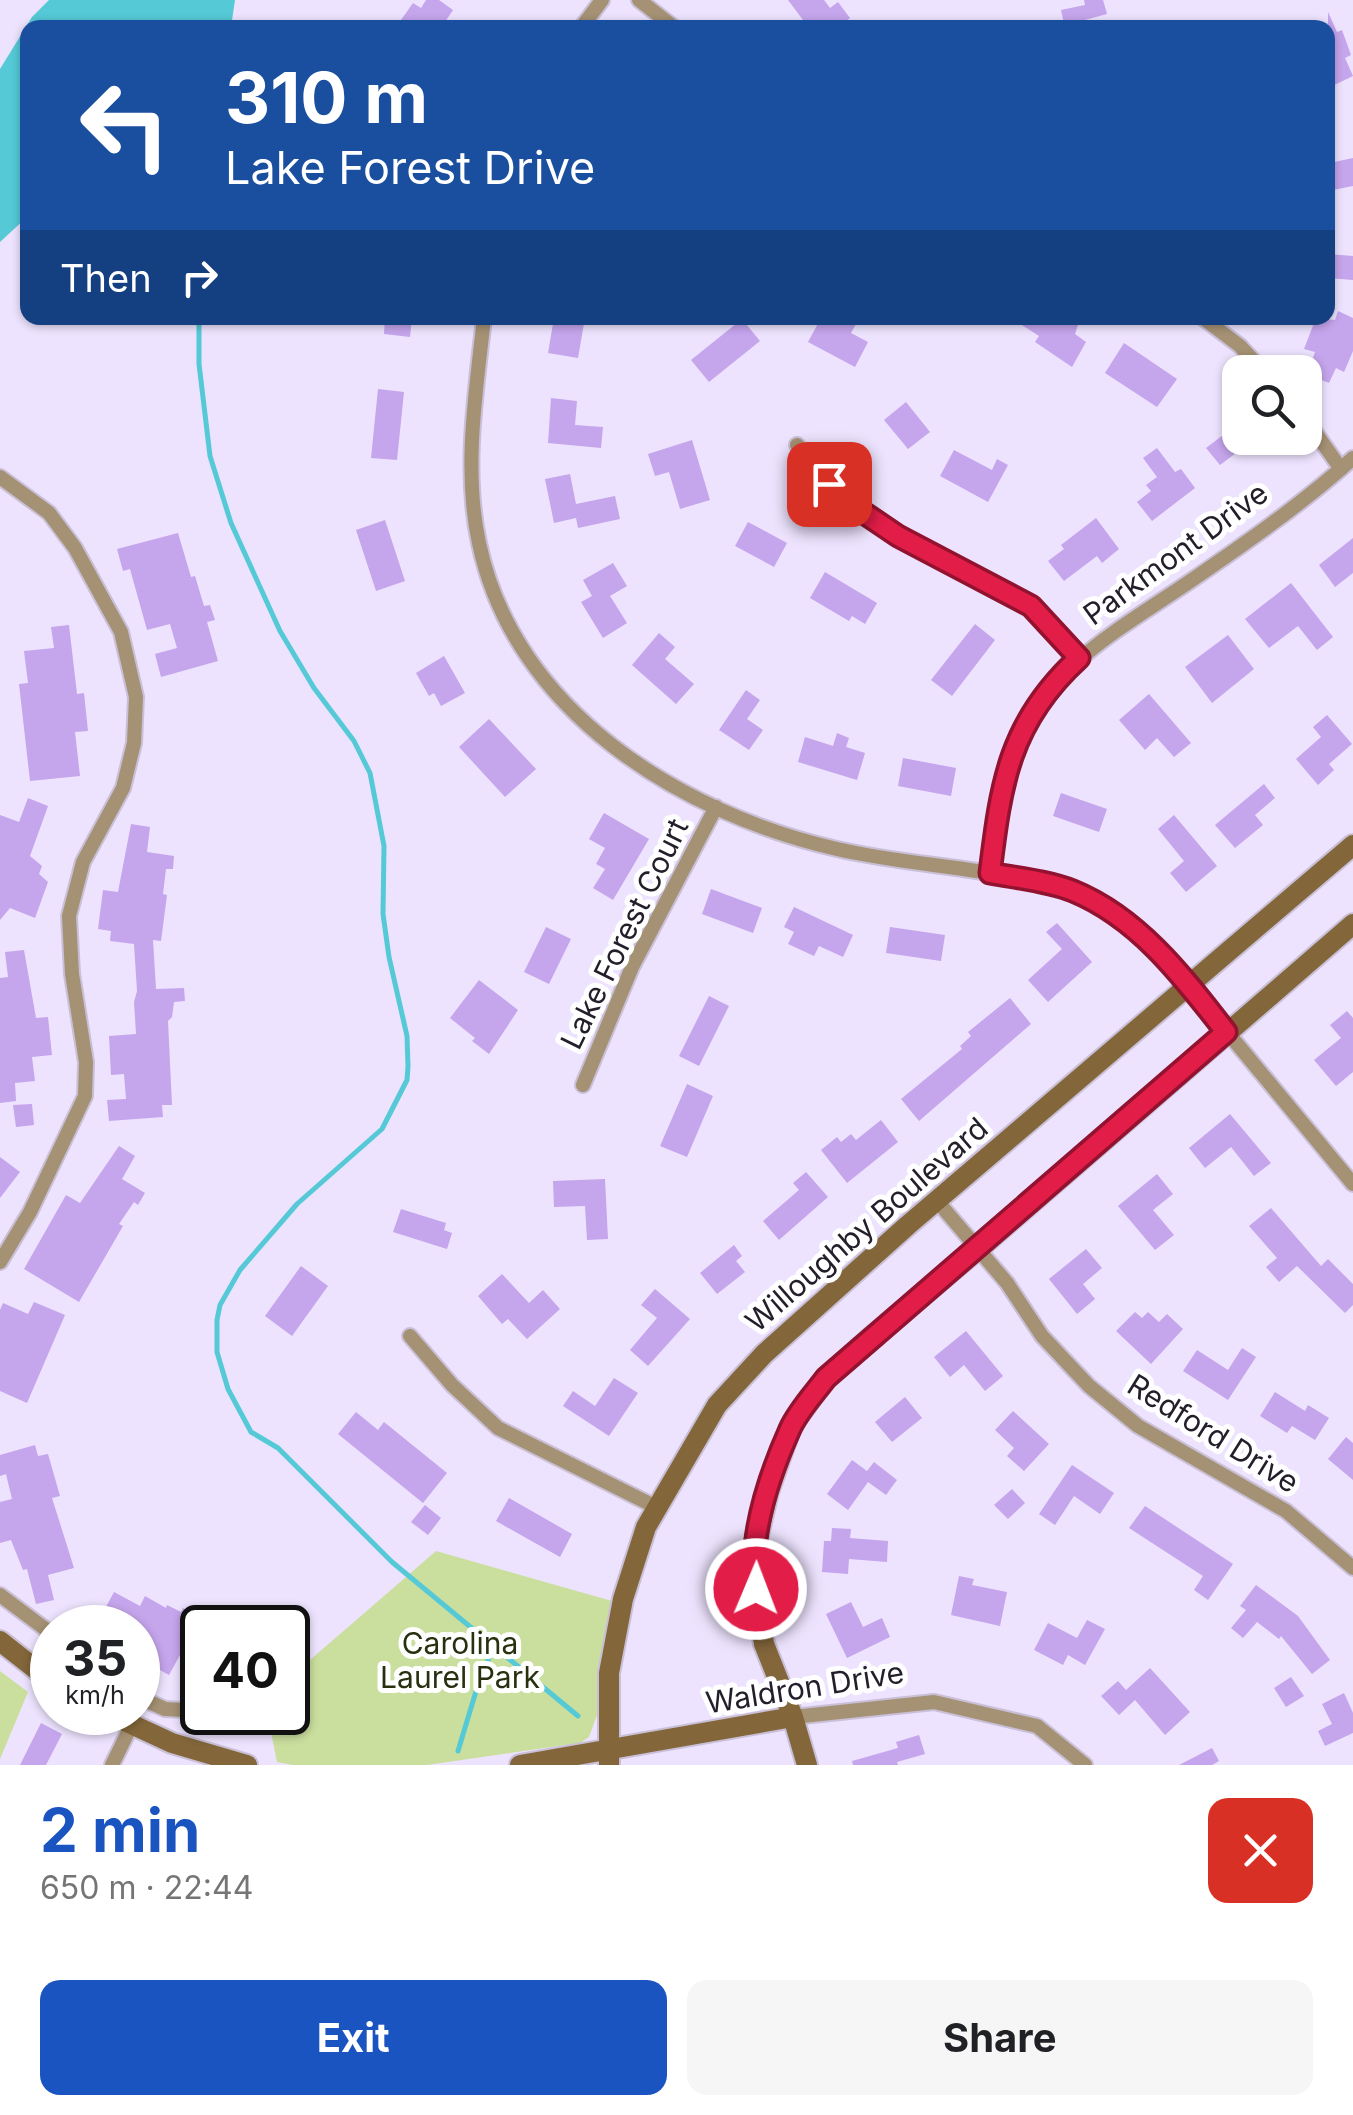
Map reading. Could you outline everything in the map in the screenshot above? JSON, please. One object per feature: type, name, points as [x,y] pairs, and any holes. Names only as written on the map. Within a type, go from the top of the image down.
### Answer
[{"type":"street","points":[[639,0],[665,20]]},
{"type":"street","points":[[483,325],[472,465],[478,542],[492,588],[536,670],[566,706],[602,740],[667,782],[752,824],[840,850],[990,873],[1073,891],[1133,926],[1188,984],[1353,1184]]},
{"type":"street","points":[[1212,325],[1248,355]]},
{"type":"street","points":[[1322,442],[1341,469]]},
{"type":"street","points":[[796,446],[829,484],[861,511],[898,536],[1031,606],[1079,658]]},
{"type":"street","name":"Parkmont Drive","points":[[990,873],[998,808],[1012,750],[1035,706],[1056,678],[1353,458]]},
{"type":"street","points":[[0,477],[50,513],[75,548],[120,632],[136,697],[134,743],[123,788],[83,862],[69,916],[72,974],[86,1062],[84,1096],[68,1137],[0,1262]]},
{"type":"street","name":"Lake Forest Court","points":[[584,1085],[632,967],[716,808]]},
{"type":"street","name":"Willoughby Boulevard","points":[[608,1758],[609,1673],[623,1599],[646,1527],[717,1405],[764,1354],[1353,845]]},
{"type":"street","points":[[807,1765],[764,1644],[752,1562],[768,1492],[791,1426],[826,1378],[1353,924]]},
{"type":"street","name":"Redford Drive","points":[[938,1202],[1007,1283],[1042,1336],[1089,1386],[1138,1426],[1286,1510],[1353,1568]]},
{"type":"street","points":[[410,1336],[452,1385],[498,1428],[658,1508]]},
{"type":"street","points":[[0,1594],[30,1619]]},
{"type":"street","points":[[0,1641],[30,1665]]},
{"type":"street","name":"Waldron Drive","points":[[520,1765],[608,1758],[793,1717],[934,1702],[1037,1726],[1085,1765]]},
{"type":"street","points":[[112,1765],[127,1735]]},
{"type":"street","points":[[153,1735],[247,1765]]},
{"type":"green space","name":"Carolina Laurel Park","points":[[436,1551],[612,1601],[597,1715],[589,1737],[580,1743],[427,1765],[277,1762],[272,1735],[310,1735],[310,1660]]},
{"type":"green space","points":[[0,1671],[28,1692],[0,1759]]},
{"type":"water","points":[[49,0],[235,0],[232,20],[30,20]]},
{"type":"water","points":[[20,36],[20,223],[0,242],[0,69]]},
{"type":"building","points":[[426,0],[439,0],[453,10],[446,20],[401,20],[413,3],[421,8]]},
{"type":"building","points":[[788,0],[824,0],[830,8],[838,2],[850,18],[847,20],[803,20]]},
{"type":"building","points":[[1084,0],[1103,0],[1107,14],[1063,20],[1061,10],[1085,5]]},
{"type":"building","points":[[1335,28],[1337,32],[1342,30],[1351,55],[1345,58],[1353,76],[1335,85]]},
{"type":"building","points":[[1353,158],[1353,186],[1335,190],[1335,162]]},
{"type":"building","points":[[1335,255],[1353,256],[1353,280],[1335,279]]},
{"type":"building","points":[[1338,311],[1353,318],[1353,351],[1344,372],[1336,368],[1329,383],[1322,380],[1322,355],[1304,349],[1313,325],[1335,325]]},
{"type":"building","points":[[385,325],[411,325],[410,337],[384,334]]},
{"type":"building","points":[[553,325],[584,325],[578,358],[548,353]]},
{"type":"building","points":[[735,325],[747,325],[760,341],[709,382],[691,360]]},
{"type":"building","points":[[817,325],[855,325],[851,333],[868,342],[855,367],[808,342]]},
{"type":"building","points":[[1022,325],[1078,325],[1075,334],[1086,342],[1072,367],[1035,342],[1039,336]]},
{"type":"building","points":[[1124,343],[1177,379],[1157,407],[1105,373]]},
{"type":"building","points":[[378,389],[404,392],[397,460],[371,458]]},
{"type":"building","points":[[551,398],[577,401],[575,425],[603,427],[601,448],[548,443]]},
{"type":"building","points":[[906,402],[930,432],[908,449],[884,420]]},
{"type":"building","points":[[1222,436],[1222,455],[1233,455],[1220,465],[1206,448]]},
{"type":"building","points":[[692,440],[710,500],[680,509],[669,472],[655,476],[648,454]]},
{"type":"building","points":[[1157,448],[1175,472],[1181,469],[1195,488],[1152,521],[1137,502],[1151,491],[1146,485],[1157,477],[1143,458]]},
{"type":"building","points":[[954,450],[992,470],[997,459],[1008,465],[988,502],[940,476]]},
{"type":"building","points":[[570,474],[576,504],[615,496],[620,519],[578,528],[576,518],[554,523],[545,479]]},
{"type":"building","points":[[1096,518],[1119,549],[1102,563],[1097,556],[1064,581],[1048,561],[1064,549],[1061,545]]},
{"type":"building","points":[[385,520],[405,581],[376,591],[356,530]]},
{"type":"building","points":[[748,522],[787,543],[774,567],[735,546]]},
{"type":"building","points":[[178,533],[191,577],[195,576],[204,606],[210,605],[215,620],[207,622],[218,661],[161,677],[155,654],[177,648],[170,624],[147,630],[130,569],[123,571],[117,549]]},
{"type":"building","points":[[1353,538],[1353,573],[1335,587],[1319,565]]},
{"type":"building","points":[[613,563],[627,586],[610,596],[627,623],[603,638],[581,602],[592,596],[583,580]]},
{"type":"building","points":[[825,572],[877,603],[865,624],[852,616],[849,621],[810,598]]},
{"type":"building","points":[[1291,583],[1333,637],[1317,650],[1298,626],[1269,648],[1245,619]]},
{"type":"building","points":[[975,624],[995,640],[952,696],[931,680]]},
{"type":"building","points":[[69,625],[77,694],[84,693],[88,731],[75,732],[80,776],[30,781],[19,684],[28,683],[24,651],[54,648],[51,627]]},
{"type":"building","points":[[659,633],[675,647],[665,659],[694,684],[676,704],[632,665]]},
{"type":"building","points":[[1228,635],[1254,669],[1212,703],[1185,667]]},
{"type":"building","points":[[444,656],[465,693],[441,706],[434,693],[429,696],[416,673]]},
{"type":"building","points":[[746,690],[760,700],[747,719],[763,730],[749,750],[719,730]]},
{"type":"building","points":[[1149,694],[1191,743],[1174,757],[1157,738],[1145,750],[1119,720]]},
{"type":"building","points":[[1327,715],[1352,744],[1329,764],[1334,770],[1318,785],[1296,759],[1321,737],[1313,727]]},
{"type":"building","points":[[489,719],[536,769],[505,797],[459,747]]},
{"type":"building","points":[[837,733],[849,738],[846,747],[865,753],[857,780],[798,762],[805,737],[833,746]]},
{"type":"building","points":[[903,758],[956,768],[951,796],[898,786]]},
{"type":"building","points":[[1264,784],[1275,798],[1255,815],[1263,825],[1235,848],[1215,825]]},
{"type":"building","points":[[1061,793],[1107,809],[1099,832],[1053,816]]},
{"type":"building","points":[[28,798],[48,806],[30,856],[42,866],[39,874],[48,882],[35,918],[10,908],[0,920],[0,815],[19,822]]},
{"type":"building","points":[[604,813],[649,839],[613,900],[593,888],[605,869],[596,864],[605,848],[589,839]]},
{"type":"building","points":[[1174,815],[1217,866],[1186,892],[1170,873],[1184,861],[1158,829]]},
{"type":"building","points":[[131,824],[150,827],[147,852],[174,856],[173,869],[166,869],[161,941],[153,940],[156,989],[184,988],[185,1001],[174,1002],[168,1021],[172,1105],[162,1105],[163,1117],[109,1121],[107,1100],[126,1099],[124,1074],[111,1075],[109,1036],[136,1034],[137,991],[134,944],[110,941],[111,931],[98,929],[103,890],[118,892]]},
{"type":"building","points":[[711,889],[762,908],[753,933],[702,914]]},
{"type":"building","points":[[794,907],[853,935],[843,957],[819,946],[814,956],[788,944],[794,932],[784,927]]},
{"type":"building","points":[[1057,923],[1092,962],[1048,1002],[1028,980],[1062,949],[1046,932]]},
{"type":"building","points":[[546,927],[571,939],[549,984],[524,972]]},
{"type":"building","points":[[890,927],[945,935],[941,961],[886,953]]},
{"type":"building","points":[[24,950],[36,1018],[48,1017],[52,1055],[32,1057],[35,1081],[15,1083],[16,1101],[0,1103],[0,978],[8,977],[5,952]]},
{"type":"building","points":[[479,980],[518,1010],[489,1054],[450,1018]]},
{"type":"building","points":[[709,996],[729,1006],[699,1066],[679,1056]]},
{"type":"building","points":[[1010,998],[1031,1024],[919,1121],[901,1099],[962,1049],[960,1046],[971,1036],[968,1032]]},
{"type":"building","points":[[1347,1011],[1353,1018],[1353,1072],[1336,1086],[1314,1060],[1341,1038],[1330,1025]]},
{"type":"building","points":[[687,1084],[713,1096],[687,1157],[660,1146]]},
{"type":"building","points":[[32,1104],[34,1125],[16,1127],[13,1105]]},
{"type":"building","points":[[1230,1114],[1271,1163],[1254,1176],[1231,1147],[1205,1168],[1189,1148]]},
{"type":"building","points":[[881,1120],[898,1142],[847,1183],[821,1150],[837,1137],[841,1142],[851,1134],[856,1140]]},
{"type":"building","points":[[119,1146],[135,1156],[122,1179],[145,1193],[119,1224],[123,1226],[79,1302],[24,1269],[66,1195],[80,1203]]},
{"type":"building","points":[[0,1157],[20,1172],[0,1198]]},
{"type":"building","points":[[806,1172],[828,1197],[779,1240],[763,1221],[799,1190],[793,1183]]},
{"type":"building","points":[[1157,1174],[1173,1194],[1153,1210],[1174,1235],[1155,1250],[1118,1206]]},
{"type":"building","points":[[605,1179],[608,1239],[587,1240],[585,1206],[554,1207],[553,1181]]},
{"type":"building","points":[[1271,1208],[1321,1266],[1328,1259],[1353,1284],[1353,1305],[1345,1313],[1297,1266],[1279,1282],[1266,1267],[1277,1258],[1249,1226]]},
{"type":"building","points":[[401,1209],[446,1223],[444,1230],[452,1233],[447,1249],[393,1232]]},
{"type":"building","points":[[734,1245],[742,1256],[736,1261],[745,1272],[717,1294],[700,1273]]},
{"type":"building","points":[[1086,1249],[1102,1268],[1083,1284],[1095,1299],[1077,1314],[1049,1279]]},
{"type":"building","points":[[301,1266],[328,1286],[292,1336],[265,1316]]},
{"type":"building","points":[[502,1274],[529,1303],[543,1290],[560,1309],[527,1339],[508,1319],[502,1324],[478,1296]]},
{"type":"building","points":[[655,1289],[690,1319],[648,1366],[630,1350],[657,1318],[641,1305]]},
{"type":"building","points":[[34,1302],[65,1315],[27,1403],[0,1391],[0,1310],[3,1303],[28,1314]]},
{"type":"building","points":[[1135,1312],[1142,1318],[1148,1312],[1159,1322],[1167,1314],[1183,1329],[1151,1364],[1116,1331]]},
{"type":"building","points":[[966,1331],[1003,1376],[985,1391],[964,1365],[950,1377],[934,1357]]},
{"type":"building","points":[[1242,1348],[1256,1357],[1228,1400],[1183,1371],[1197,1350],[1228,1370]]},
{"type":"building","points":[[614,1378],[638,1393],[609,1436],[563,1406],[573,1391],[595,1406]]},
{"type":"building","points":[[1275,1392],[1305,1411],[1308,1405],[1329,1418],[1315,1440],[1292,1426],[1287,1433],[1260,1416]]},
{"type":"building","points":[[905,1397],[922,1418],[892,1442],[875,1422]]},
{"type":"building","points":[[1013,1411],[1049,1444],[1024,1471],[1007,1456],[1014,1448],[995,1430]]},
{"type":"building","points":[[356,1412],[378,1430],[384,1422],[447,1473],[423,1503],[338,1434]]},
{"type":"building","points":[[1346,1437],[1353,1443],[1353,1480],[1328,1459]]},
{"type":"building","points":[[35,1445],[38,1456],[48,1454],[60,1496],[52,1498],[74,1568],[48,1575],[54,1600],[36,1604],[27,1569],[23,1570],[11,1540],[0,1543],[0,1502],[12,1499],[6,1474],[0,1476],[0,1455]]},
{"type":"building","points":[[852,1460],[867,1471],[874,1462],[897,1480],[886,1495],[868,1482],[848,1510],[827,1494]]},
{"type":"building","points":[[1072,1465],[1114,1493],[1100,1514],[1074,1496],[1055,1525],[1039,1514]]},
{"type":"building","points":[[1012,1489],[1025,1503],[1008,1519],[994,1505]]},
{"type":"building","points":[[509,1498],[572,1534],[560,1557],[496,1521]]},
{"type":"building","points":[[425,1505],[441,1518],[428,1535],[411,1522]]},
{"type":"building","points":[[1145,1506],[1233,1564],[1208,1600],[1194,1590],[1203,1576],[1129,1528]]},
{"type":"building","points":[[832,1528],[851,1529],[850,1538],[888,1541],[887,1562],[849,1559],[848,1574],[822,1572],[824,1541],[831,1541]]},
{"type":"building","points":[[959,1576],[974,1579],[972,1585],[1007,1592],[1000,1626],[951,1615]]},
{"type":"building","points":[[1256,1585],[1298,1616],[1330,1660],[1312,1674],[1281,1636],[1279,1639],[1257,1622],[1243,1638],[1231,1628],[1246,1610],[1240,1606]]},
{"type":"building","points":[[114,1592],[138,1605],[107,1605]]},
{"type":"building","points":[[145,1596],[180,1612],[180,1655],[169,1675],[160,1670],[160,1605],[140,1605]]},
{"type":"building","points":[[851,1602],[863,1627],[882,1618],[890,1637],[847,1658],[826,1614]]},
{"type":"building","points":[[1087,1620],[1105,1629],[1085,1665],[1068,1655],[1063,1665],[1034,1650],[1048,1623],[1077,1638]]},
{"type":"building","points":[[1150,1668],[1190,1712],[1165,1735],[1135,1700],[1119,1715],[1101,1696],[1118,1681],[1126,1690]]},
{"type":"building","points":[[1291,1677],[1304,1696],[1286,1707],[1274,1688]]},
{"type":"building","points":[[1344,1693],[1353,1713],[1353,1733],[1325,1746],[1318,1731],[1332,1724],[1322,1704]]},
{"type":"building","points":[[35,1735],[61,1735],[46,1765],[20,1765]]},
{"type":"building","points":[[919,1735],[925,1754],[897,1762],[898,1765],[853,1765],[852,1761],[898,1748],[896,1742]]},
{"type":"building","points":[[1212,1748],[1219,1761],[1212,1765],[1179,1765]]},
{"type":"waterway","points":[[199,325],[199,364],[210,456],[231,523],[280,631],[314,688],[354,741],[370,773],[384,846],[383,914],[407,1036],[408,1066],[407,1080],[382,1129],[297,1204],[240,1270],[220,1305],[217,1352],[228,1389],[251,1432],[278,1448],[392,1562],[578,1716]]},
{"type":"waterway","points":[[458,1751],[480,1678],[494,1647]]},
{"type":"route","points":[[756,1589],[752,1562],[768,1492],[791,1426],[826,1378],[1226,1032],[1188,984],[1133,926],[1073,891],[990,873],[998,808],[1012,750],[1035,706],[1056,678],[1079,658],[1031,606],[898,536],[829,484]]}]
